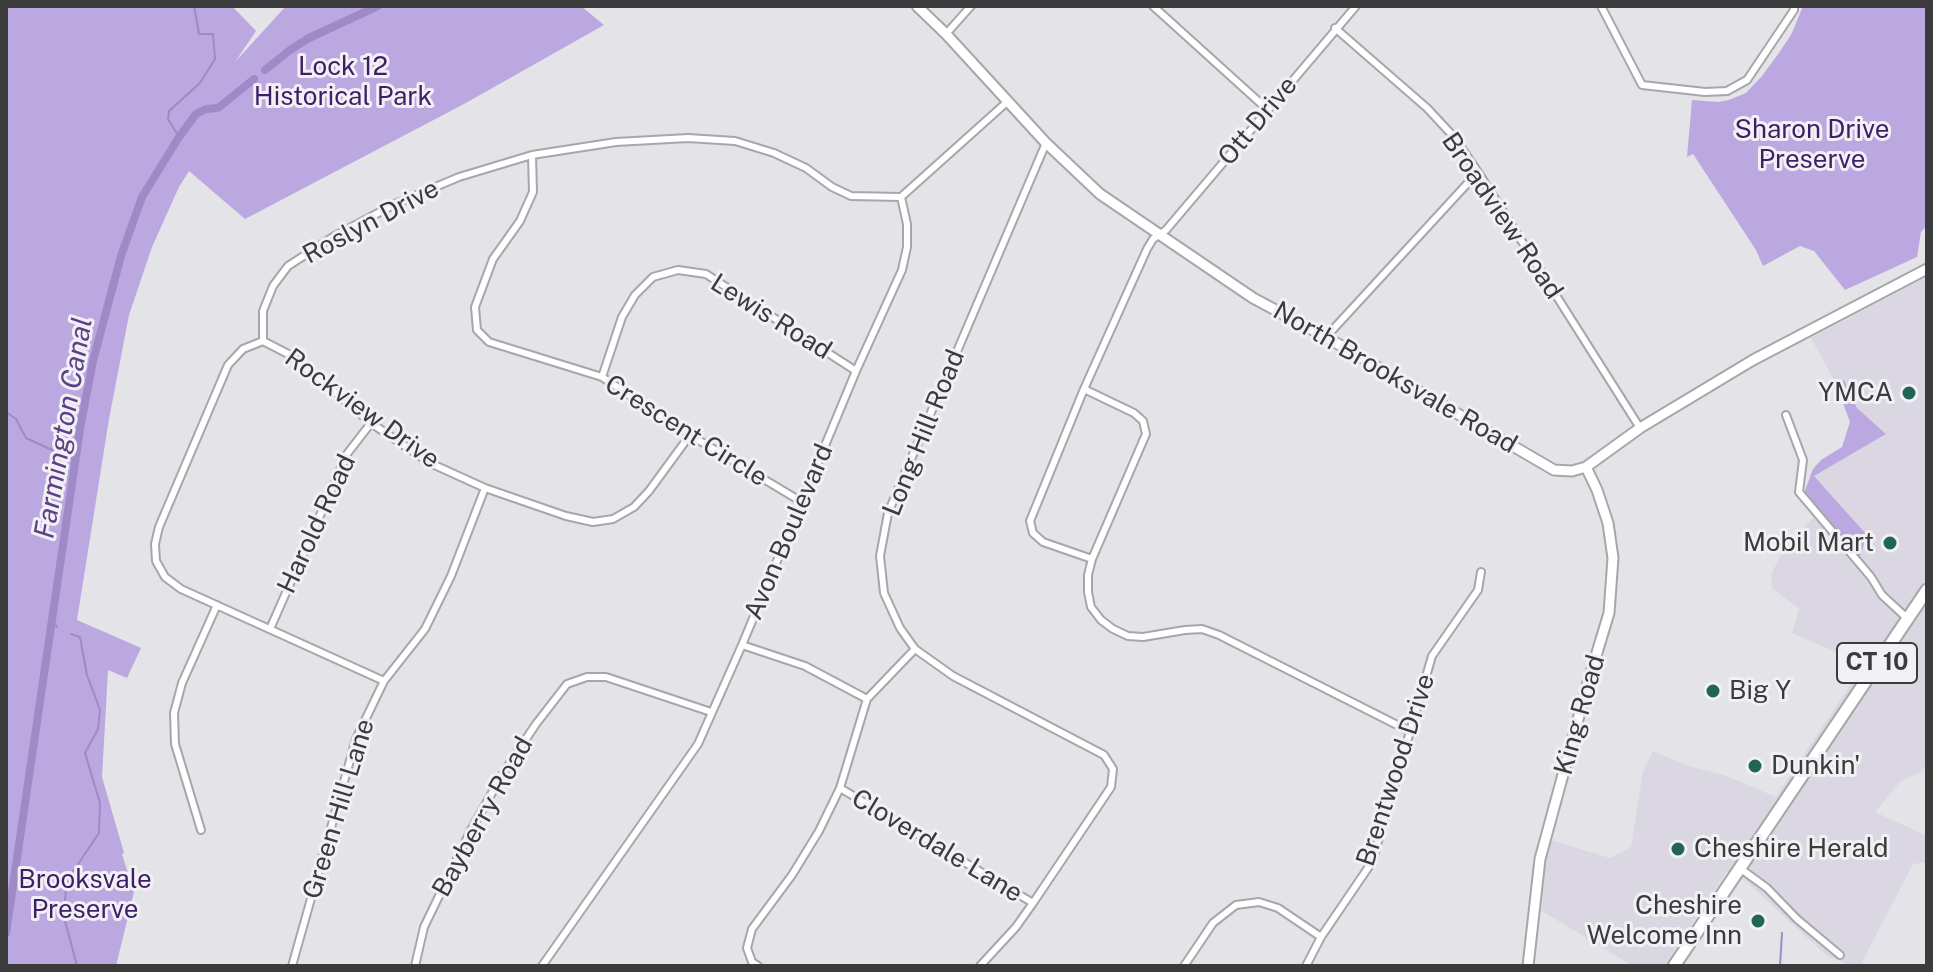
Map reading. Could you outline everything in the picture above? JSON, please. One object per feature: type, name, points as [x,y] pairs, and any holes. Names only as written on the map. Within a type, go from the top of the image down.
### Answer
[{"type":"highway","name":"CT 10","points":[[1674,966],[1927,590]]},
{"type":"main road","name":"North Brooksvale Road","points":[[917,6],[1046,143],[1100,194],[1253,298],[1554,470],[1572,471],[1586,467]]},
{"type":"main road","points":[[1586,467],[1640,428],[1753,360],[1927,269]]},
{"type":"main road","name":"King Road","points":[[1528,966],[1540,859],[1609,613],[1613,558],[1608,523],[1586,467]]},
{"type":"street","points":[[946,34],[971,6]]},
{"type":"street","points":[[1153,6],[1268,110]]},
{"type":"street","name":"Ott Drive","points":[[1092,559],[1043,542],[1033,533],[1030,521],[1084,389],[1147,249],[1356,6]]},
{"type":"street","points":[[1601,6],[1642,85],[1705,92],[1727,91],[1747,80],[1794,6]]},
{"type":"street","name":"Broadview Road","points":[[1335,28],[1427,108],[1454,137],[1640,428]]},
{"type":"street","points":[[532,155],[616,142],[688,138],[735,141],[774,153],[806,168],[851,196],[901,197],[1007,102]]},
{"type":"street","name":"Long Hill Road","points":[[915,649],[900,628],[884,593],[880,556],[888,513],[1046,143]]},
{"type":"street","name":"Roslyn Drive","points":[[263,341],[263,311],[273,286],[288,266],[333,237],[395,204],[459,177],[532,155]]},
{"type":"street","name":"Crescent Circle","points":[[532,155],[533,192],[520,221],[493,259],[475,307],[477,330],[489,342],[602,377],[690,435],[802,502]]},
{"type":"street","points":[[1326,337],[1478,172]]},
{"type":"street","name":"Avon Boulevard","points":[[542,966],[698,744],[902,270],[907,247],[907,224],[901,197]]},
{"type":"street","name":"Lewis Road","points":[[602,377],[622,317],[635,295],[653,277],[678,270],[706,274],[856,371]]},
{"type":"street","name":"Rockview Drive","points":[[384,681],[181,589],[165,577],[156,561],[155,544],[159,527],[228,365],[243,349],[263,341],[292,356],[371,423],[430,463],[485,488],[593,522],[613,519],[634,507],[690,435]]},
{"type":"street","points":[[1084,389],[1134,413],[1143,421],[1146,434],[1088,575],[1091,607],[1101,620],[1128,636],[1143,637],[1202,629],[1219,635],[1409,731]]},
{"type":"street","points":[[1786,415],[1803,460],[1799,492],[1871,577],[1882,595],[1908,619]]},
{"type":"street","name":"Harold Road","points":[[270,629],[347,454],[371,423]]},
{"type":"street","name":"Green Hill Lane","points":[[292,966],[356,739],[384,681],[425,629],[451,576],[485,488]]},
{"type":"street","name":"Brentwood Drive","points":[[1306,966],[1321,937],[1372,862],[1432,656],[1478,590],[1481,572]]},
{"type":"street","points":[[201,830],[175,744],[174,713],[182,683],[217,605]]},
{"type":"street","points":[[742,645],[805,666],[867,699]]},
{"type":"street","points":[[758,966],[752,962],[747,948],[752,929],[792,875],[819,831],[840,788],[867,699],[915,649],[953,676],[1104,755],[1113,769],[1111,787],[1033,903],[1016,927],[980,966]]},
{"type":"street","name":"Bayberry Road","points":[[415,966],[424,927],[471,830],[502,775],[567,684],[587,677],[606,677],[711,712]]},
{"type":"street","name":"Cloverdale Lane","points":[[840,788],[1033,903]]},
{"type":"street","points":[[1741,869],[1767,888],[1797,919],[1840,955]]},
{"type":"street","points":[[1184,966],[1213,923],[1236,905],[1259,902],[1278,908],[1321,937]]},
{"type":"shaded area","points":[[1927,277],[1927,764],[1920,773],[1901,781],[1875,812],[1927,836],[1927,862],[1913,864],[1860,966],[1827,956],[1748,883],[1727,871],[1664,966],[1633,966],[1542,911],[1544,867],[1550,840],[1610,858],[1631,847],[1643,771],[1653,751],[1776,797],[1864,664],[1792,633],[1799,609],[1772,588],[1771,575],[1784,548],[1814,517],[1857,564],[1867,535],[1814,476],[1886,434],[1857,408],[1844,380],[1836,384],[1811,338]]},
{"type":"green space","points":[[6,6],[232,6],[256,31],[235,62],[286,6],[581,6],[604,25],[464,104],[245,219],[189,171],[179,187],[152,247],[129,315],[77,620],[141,648],[127,678],[108,670],[102,777],[134,892],[116,966],[6,966]]},
{"type":"green space","name":"Sharon Drive Preserve","points":[[1803,6],[1927,6],[1927,225],[1921,232],[1917,257],[1845,290],[1814,251],[1800,246],[1763,266],[1756,250],[1693,154],[1687,157],[1692,100],[1718,102],[1746,93],[1781,50]]},
{"type":"green space","points":[[1844,380],[1857,408],[1886,434],[1814,476],[1867,535],[1859,559],[1804,493],[1813,469],[1842,447],[1850,422],[1836,384]]},
{"type":"waterway","points":[[179,137],[168,119],[169,111],[200,83],[215,59],[213,34],[199,34],[194,6]]},
{"type":"waterway","name":"Farmington Canal","points":[[265,70],[309,38],[378,6]]},
{"type":"waterway","name":"Farmington Canal","points":[[6,933],[80,429],[93,361],[121,256],[142,197],[196,114],[218,108],[254,79]]},
{"type":"waterway","points":[[6,412],[16,419],[26,438],[76,461]]},
{"type":"waterway","name":"Farmington Canal","points":[[52,619],[57,627]]},
{"type":"waterway","points":[[71,634],[80,637],[87,675],[100,710],[98,729],[85,753],[100,803],[99,833],[66,887],[64,917],[77,966]]},
{"type":"waterway","points":[[1780,966],[1782,933]]},
{"type":"place","name":"YMCA","points":[[1909,393]]},
{"type":"place","name":"Mobil Mart","points":[[1890,543]]},
{"type":"place","name":"Big Y","points":[[1713,691]]},
{"type":"place","name":"Dunkin'","points":[[1755,766]]},
{"type":"place","name":"Cheshire Herald","points":[[1678,849]]},
{"type":"place","name":"Cheshire Welcome Inn","points":[[1758,921]]},
{"type":"park label","name":"Lock 12 Historical Park","points":[[343,82]]},
{"type":"park label","name":"Brooksvale Preserve","points":[[85,895]]}]
